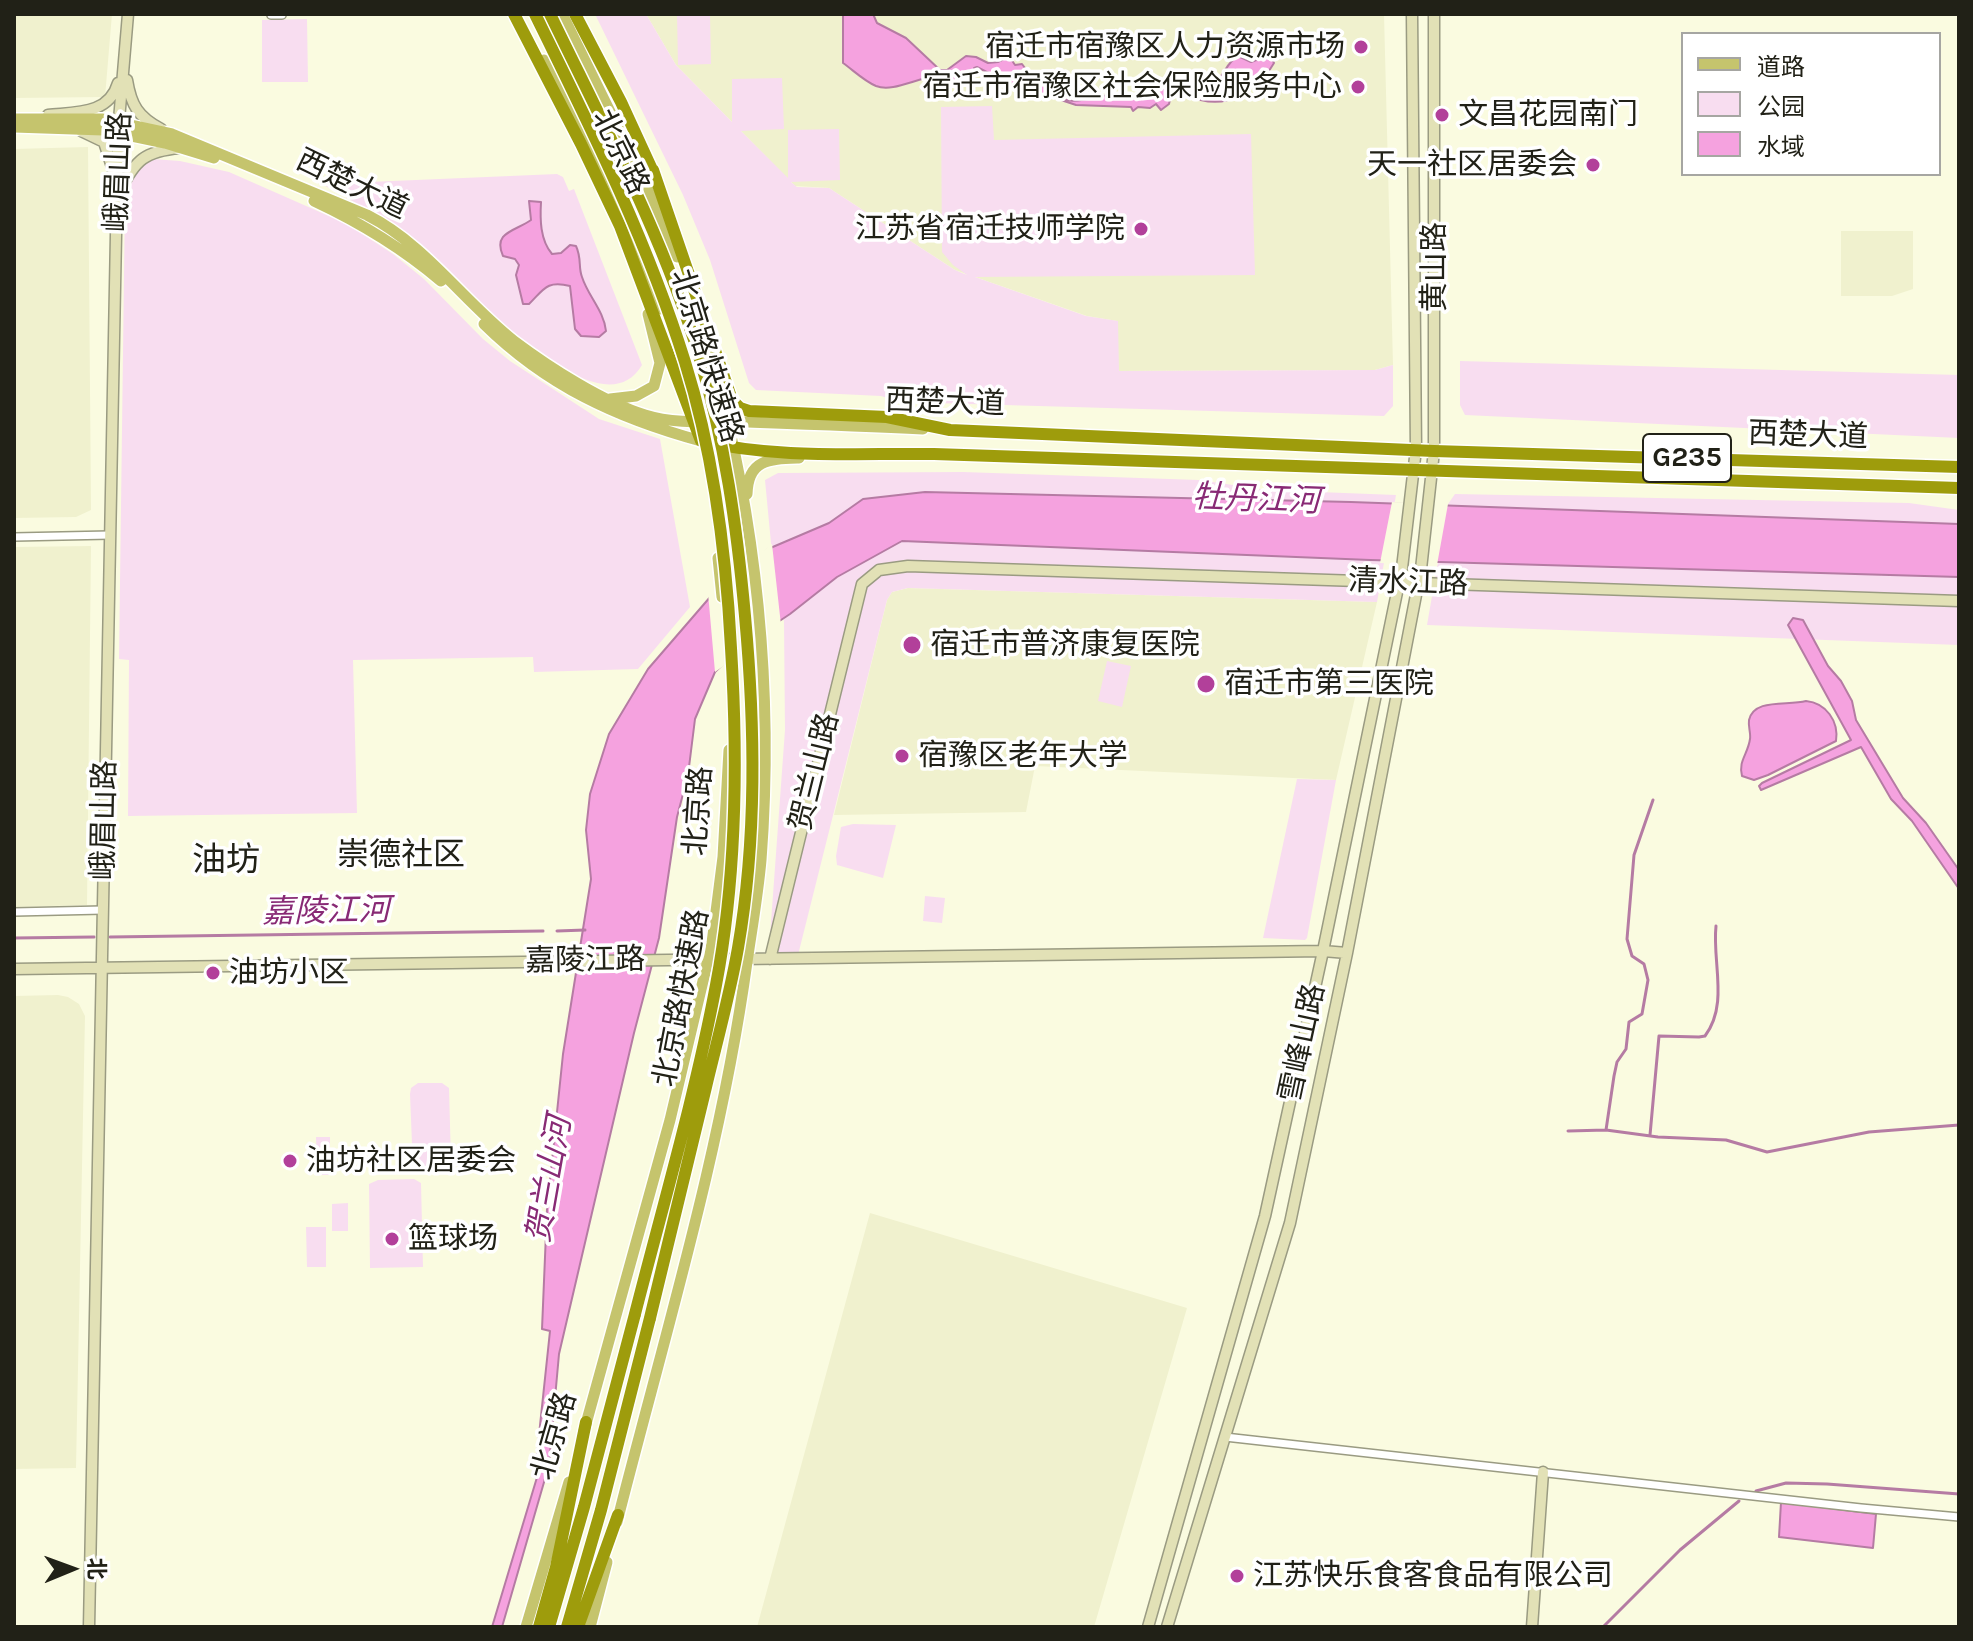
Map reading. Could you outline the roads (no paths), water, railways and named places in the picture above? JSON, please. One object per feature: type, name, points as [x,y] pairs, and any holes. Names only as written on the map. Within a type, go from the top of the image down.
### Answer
[{"type":"highway","points":[[514,14],[620,226],[701,441]]},
{"type":"highway","name":"北京路快速路","points":[[535,14],[625,202],[648,256],[686,365],[712,464],[719,513],[736,730],[726,916],[712,1001],[635,1314],[549,1627]]},
{"type":"highway","name":"北京路快速路","points":[[550,14],[617,148],[652,227],[699,357],[724,454],[738,539],[752,687],[753,751],[751,837],[738,949],[650,1318],[601,1510],[567,1627]]},
{"type":"highway","points":[[575,14],[653,170],[732,400],[740,408],[767,412],[887,417],[950,430]]},
{"type":"highway","points":[[671,224],[705,334]]},
{"type":"highway","name":"西楚大道","points":[[950,430],[1434,451],[1959,467]]},
{"type":"highway","name":"西楚大道","points":[[701,441],[733,449],[776,453],[951,455],[1414,470]]},
{"type":"highway","name":"G235","points":[[1414,470],[1433,472]]},
{"type":"highway","name":"西楚大道","points":[[1433,472],[1959,488]]},
{"type":"highway","points":[[539,1627],[556,1567],[586,1422]]},
{"type":"highway","points":[[578,1627],[618,1515]]},
{"type":"main road","name":"北京路","points":[[520,14],[596,154],[678,351],[695,421]]},
{"type":"main road","name":"北京路","points":[[562,14],[661,218],[705,334],[728,422],[747,519],[762,645],[764,799],[761,860],[721,1115],[590,1627]]},
{"type":"main road","name":"西楚大道","points":[[14,119],[88,118],[119,127],[213,158],[362,224],[406,251],[448,287],[494,334],[560,383],[613,413],[701,441]]},
{"type":"main road","name":"西楚大道","points":[[14,127],[119,127],[172,134],[382,223],[430,261],[514,340],[563,376],[623,407],[648,416],[695,421],[950,430]]},
{"type":"main road","points":[[610,399],[626,399],[645,393],[654,386],[658,375],[657,350],[637,271]]},
{"type":"main road","name":"北京路","points":[[526,1627],[662,1151],[708,959],[718,904],[728,789],[729,667],[713,500],[701,441]]},
{"type":"main road","points":[[747,519],[748,478],[753,468],[764,462],[951,455]]},
{"type":"street","name":"峨眉山路","points":[[89,1627],[117,196],[128,14]]},
{"type":"street","name":"黄山路","points":[[1412,14],[1416,449]]},
{"type":"street","name":"黄山路","points":[[1433,472],[1434,14]]},
{"type":"street","points":[[271,15],[282,15]]},
{"type":"street","points":[[14,119],[102,106],[116,91],[124,62]]},
{"type":"street","points":[[124,62],[130,99],[138,114],[172,134]]},
{"type":"street","points":[[71,128],[89,133],[104,142],[111,159],[117,196]]},
{"type":"street","points":[[117,196],[136,163],[152,153],[181,148]]},
{"type":"street","name":"雪峰山路","points":[[1148,1627],[1265,1216],[1400,583],[1416,449]]},
{"type":"street","name":"雪峰山路","points":[[1167,1627],[1290,1223],[1347,953],[1419,584],[1433,472]]},
{"type":"street","points":[[14,537],[110,535]]},
{"type":"street","name":"清水江路","points":[[862,584],[879,570],[908,566],[1959,601]]},
{"type":"street","name":"贺兰山路","points":[[770,959],[862,584]]},
{"type":"street","points":[[14,912],[103,910]]},
{"type":"street","name":"嘉陵江路","points":[[14,969],[1347,953]]},
{"type":"street","points":[[1225,1437],[1959,1517]]},
{"type":"street","points":[[1532,1627],[1543,1472]]},
{"type":"water","points":[[843,14],[873,14],[877,23],[906,38],[940,70],[947,70],[966,56],[988,63],[1009,56],[1015,65],[1022,64],[1037,84],[1045,86],[1058,97],[1072,101],[1115,95],[1154,95],[1173,74],[1186,76],[1187,83],[1198,81],[1211,87],[1238,56],[1251,62],[1270,55],[1274,63],[1260,85],[1247,82],[1233,84],[1228,100],[1201,100],[1177,88],[1172,91],[1169,104],[1161,110],[1156,104],[1133,111],[1131,107],[1076,105],[1004,81],[977,67],[969,82],[943,81],[940,76],[883,88],[867,81],[843,63]]},
{"type":"water","points":[[529,201],[541,202],[543,236],[552,254],[561,253],[570,245],[576,246],[582,277],[605,324],[606,331],[599,337],[581,336],[575,329],[570,286],[551,285],[529,304],[523,304],[516,275],[519,265],[515,259],[503,256],[500,248],[507,233],[531,220]]},
{"type":"water","points":[[925,492],[1351,502],[1959,524],[1959,577],[1370,560],[902,541],[837,577],[742,646],[715,672],[695,719],[659,938],[559,1354],[549,1465],[502,1627],[492,1627],[541,1464],[536,1463],[550,1331],[542,1329],[547,1209],[563,1054],[591,879],[586,830],[590,794],[609,734],[648,669],[711,596],[768,549],[829,523],[863,499]]},
{"type":"water","points":[[1793,618],[1803,620],[1828,666],[1841,681],[1852,701],[1856,720],[1903,798],[1926,823],[1959,870],[1959,889],[1912,821],[1891,799],[1861,747],[1761,790],[1759,786],[1762,783],[1851,740],[1788,625]]},
{"type":"water","points":[[1806,701],[1820,705],[1830,714],[1836,741],[1768,775],[1754,780],[1742,776],[1741,766],[1750,739],[1749,720],[1752,713],[1757,708],[1772,704]]},
{"type":"water","points":[[1781,1502],[1876,1514],[1873,1548],[1779,1537]]},
{"type":"waterway","points":[[1606,1130],[1617,1062],[1626,1049],[1629,1022],[1642,1014],[1648,980],[1644,964],[1632,956],[1627,939],[1634,855],[1653,800]]},
{"type":"waterway","points":[[1650,1135],[1659,1036],[1705,1036],[1712,1024],[1718,997],[1716,926]]},
{"type":"waterway","name":"嘉陵江河","points":[[557,931],[585,930]]},
{"type":"waterway","name":"嘉陵江河","points":[[110,937],[543,931]]},
{"type":"waterway","name":"嘉陵江河","points":[[14,938],[94,937]]},
{"type":"waterway","points":[[1568,1131],[1606,1130],[1658,1137],[1726,1140],[1767,1152],[1869,1132],[1959,1125]]},
{"type":"waterway","points":[[1756,1491],[1786,1483],[1959,1494]]},
{"type":"waterway","points":[[1603,1627],[1680,1550],[1739,1501]]},
{"type":"place","name":"宿迁市宿豫区人力资源市场","points":[[1361,47]]},
{"type":"place","name":"宿迁市宿豫区社会保险服务中心","points":[[1358,87]]},
{"type":"place","name":"文昌花园南门","points":[[1442,115]]},
{"type":"place","name":"天一社区居委会","points":[[1593,165]]},
{"type":"place","name":"江苏省宿迁技师学院","points":[[1141,229]]},
{"type":"place","name":"宿迁市普济康复医院","points":[[912,645]]},
{"type":"place","name":"宿迁市第三医院","points":[[1206,684]]},
{"type":"place","name":"宿豫区老年大学","points":[[902,756]]},
{"type":"place","name":"油坊小区","points":[[213,973]]},
{"type":"place","name":"油坊社区居委会","points":[[290,1161]]},
{"type":"place","name":"篮球场","points":[[392,1239]]},
{"type":"place","name":"江苏快乐食客食品有限公司","points":[[1237,1576]]},
{"type":"district","name":"崇德社区","points":[[401,856]]},
{"type":"district","name":"油坊","points":[[226,861]]},
{"type":"water label","name":"牡丹江河","points":[[1256,500]]},
{"type":"water label","name":"贺兰山河","points":[[550,1180]]}]
